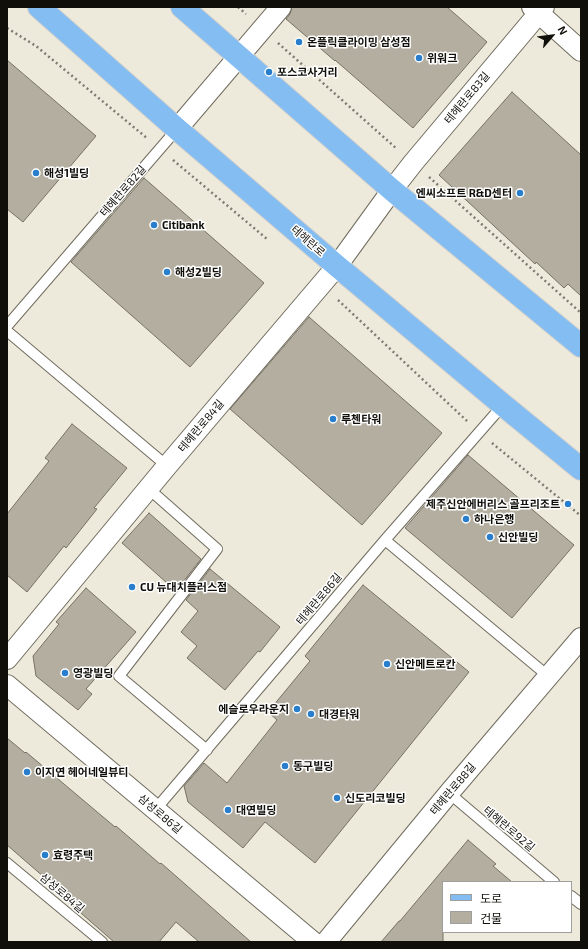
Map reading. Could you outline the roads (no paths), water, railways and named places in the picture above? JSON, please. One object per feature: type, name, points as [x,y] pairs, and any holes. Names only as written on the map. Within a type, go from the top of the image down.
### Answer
[{"type":"main road","name":"테헤란로","points":[[39,7],[177,129],[337,266],[503,406],[581,469]]},
{"type":"main road","points":[[182,7],[392,190],[581,346]]},
{"type":"street","name":"테헤란로82길","points":[[177,129],[280,7]]},
{"type":"street","points":[[538,9],[581,51]]},
{"type":"street","name":"테헤란로83길","points":[[392,190],[538,9]]},
{"type":"street","name":"테헤란로84길","points":[[7,659],[167,466],[322,285],[392,190]]},
{"type":"street","name":"테헤란로88길","points":[[326,942],[449,793],[581,638]]},
{"type":"street","name":"삼성로86길","points":[[7,685],[313,942]]},
{"type":"lane","name":"테헤란로82길","points":[[7,326],[177,129]]},
{"type":"lane","points":[[7,331],[167,466]]},
{"type":"lane","name":"테헤란로86길","points":[[155,810],[385,540],[503,406]]},
{"type":"lane","points":[[149,488],[217,549],[119,676],[207,750]]},
{"type":"lane","points":[[385,540],[548,676]]},
{"type":"lane","name":"테헤란로92길","points":[[449,793],[553,881]]},
{"type":"lane","name":"삼성로84길","points":[[7,863],[102,942]]},
{"type":"lane","points":[[572,897],[581,904]]},
{"type":"place","name":"온플릭클라이밍 삼성점","points":[[299,42]]},
{"type":"place","name":"위워크","points":[[419,58]]},
{"type":"place","name":"포스코사거리","points":[[269,72]]},
{"type":"place","name":"해성1빌딩","points":[[36,173]]},
{"type":"place","name":"엔씨소프트 R&D센터","points":[[520,193]]},
{"type":"place","name":"Citibank","points":[[154,225]]},
{"type":"place","name":"해성2빌딩","points":[[167,272]]},
{"type":"place","name":"루첸타워","points":[[333,419]]},
{"type":"place","name":"제주신안에버리스 골프리조트","points":[[568,504]]},
{"type":"place","name":"하나은행","points":[[466,519]]},
{"type":"place","name":"신안빌딩","points":[[490,537]]},
{"type":"place","name":"CU 뉴대치플러스점","points":[[132,587]]},
{"type":"place","name":"신안메트로칸","points":[[387,664]]},
{"type":"place","name":"영광빌딩","points":[[65,673]]},
{"type":"place","name":"에슬로우라운지","points":[[297,709]]},
{"type":"place","name":"대경타워","points":[[311,714]]},
{"type":"place","name":"동구빌딩","points":[[285,766]]},
{"type":"place","name":"이지연 헤어네일뷰티","points":[[27,772]]},
{"type":"place","name":"신도리코빌딩","points":[[337,798]]},
{"type":"place","name":"대연빌딩","points":[[228,810]]},
{"type":"place","name":"효령주택","points":[[45,855]]}]
